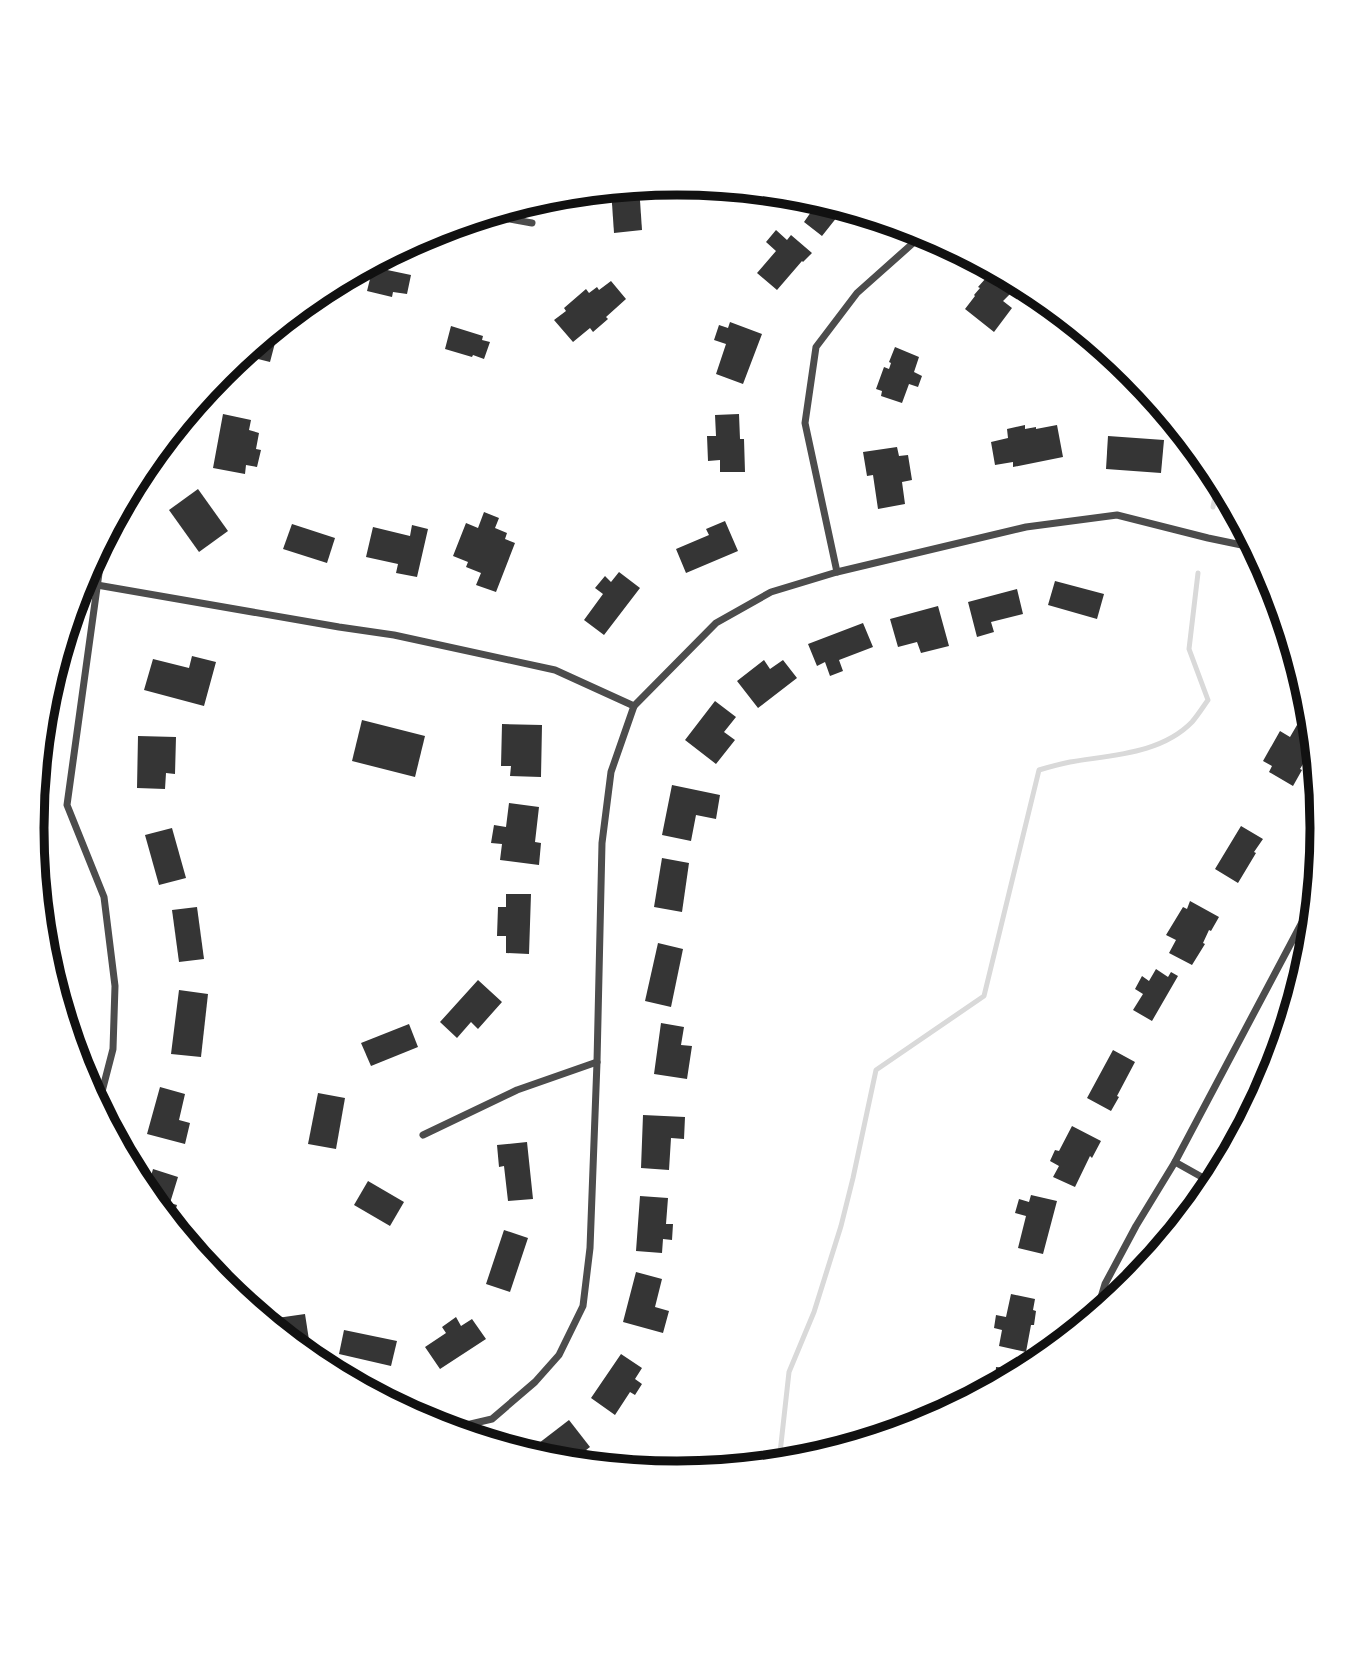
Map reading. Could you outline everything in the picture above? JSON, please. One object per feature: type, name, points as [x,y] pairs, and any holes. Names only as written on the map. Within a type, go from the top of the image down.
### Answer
[{"type":"street","points":[[506,218],[532,223]]},
{"type":"street","points":[[837,572],[805,423],[816,347],[857,293],[915,241]]},
{"type":"street","points":[[465,1425],[492,1419],[535,1382],[559,1355],[583,1306],[590,1248],[602,844],[611,772],[634,706],[716,623],[771,592],[837,572],[1026,527],[1117,515],[1244,545]]},
{"type":"street","points":[[99,570],[67,805],[104,897],[115,986],[113,1049],[102,1093]]},
{"type":"street","points":[[97,585],[394,635],[555,670],[634,706]]},
{"type":"street","points":[[1100,1300],[1105,1284],[1175,1162],[1305,917]]},
{"type":"street","points":[[423,1135],[517,1090],[597,1062]]},
{"type":"street","points":[[1175,1162],[1205,1179]]},
{"type":"building","points":[[640,196],[642,230],[614,233],[612,198]]},
{"type":"building","points":[[806,208],[838,215],[822,236],[804,222],[811,212]]},
{"type":"building","points":[[776,230],[787,240],[791,235],[812,253],[777,290],[757,273],[776,251],[766,242]]},
{"type":"building","points":[[381,269],[411,275],[407,294],[393,292],[392,297],[367,291],[371,274]]},
{"type":"building","points":[[987,276],[1013,291],[1003,301],[1012,308],[994,332],[965,309],[980,288],[978,287]]},
{"type":"building","points":[[611,281],[626,299],[593,332],[590,328],[573,342],[554,320],[586,289],[589,293],[597,287],[599,290]]},
{"type":"building","points":[[730,322],[762,334],[743,384],[716,374],[726,344],[714,340],[719,325],[728,328]]},
{"type":"building","points":[[451,326],[483,336],[482,340],[490,342],[484,359],[445,349]]},
{"type":"building","points":[[272,342],[275,343],[270,362],[253,358]]},
{"type":"building","points":[[895,347],[919,357],[914,372],[922,376],[918,387],[909,384],[902,403],[881,396],[882,391],[876,389],[884,367],[889,369]]},
{"type":"building","points":[[223,414],[251,420],[249,430],[259,433],[256,449],[261,450],[257,467],[246,465],[245,474],[213,468]]},
{"type":"building","points":[[739,414],[740,439],[744,439],[745,472],[720,472],[720,460],[708,461],[707,436],[716,436],[715,415]]},
{"type":"building","points":[[1025,425],[1025,429],[1036,429],[1057,425],[1063,457],[1013,467],[1013,462],[995,465],[991,442],[1008,438],[1007,429]]},
{"type":"building","points":[[1108,436],[1164,440],[1161,473],[1106,469]]},
{"type":"building","points":[[897,447],[899,456],[908,455],[912,480],[902,482],[905,504],[878,509],[873,475],[867,476],[863,452]]},
{"type":"building","points":[[198,489],[228,531],[199,552],[169,510]]},
{"type":"building","points":[[484,512],[499,518],[495,528],[507,533],[505,539],[515,543],[496,592],[476,585],[481,573],[466,567],[468,562],[453,556],[466,523],[478,528]]},
{"type":"building","points":[[725,521],[738,551],[686,573],[676,549],[709,535],[706,529]]},
{"type":"building","points":[[292,524],[335,538],[327,563],[283,549]]},
{"type":"building","points":[[412,525],[428,529],[417,577],[396,573],[398,564],[366,557],[373,527],[410,536]]},
{"type":"building","points":[[619,572],[640,588],[604,635],[584,620],[603,594],[595,588],[605,576],[611,582]]},
{"type":"building","points":[[1055,581],[1104,594],[1097,619],[1048,605]]},
{"type":"building","points":[[1017,589],[1023,614],[991,622],[994,632],[977,637],[968,602]]},
{"type":"building","points":[[938,606],[949,646],[921,653],[917,642],[898,647],[890,619]]},
{"type":"building","points":[[863,623],[873,647],[839,660],[843,671],[830,676],[825,662],[817,666],[808,644]]},
{"type":"building","points":[[192,656],[216,662],[204,706],[144,690],[153,659],[189,668]]},
{"type":"building","points":[[764,660],[770,669],[783,660],[797,678],[758,708],[737,681]]},
{"type":"building","points":[[715,701],[736,717],[724,732],[735,740],[716,764],[685,740]]},
{"type":"building","points":[[362,720],[425,736],[415,777],[352,761]]},
{"type":"building","points":[[502,724],[542,725],[541,777],[510,776],[511,766],[501,766]]},
{"type":"building","points":[[1297,725],[1303,729],[1307,757],[1293,786],[1269,772],[1272,766],[1263,761],[1280,731],[1290,737]]},
{"type":"building","points":[[138,736],[176,737],[175,774],[166,773],[165,789],[137,788]]},
{"type":"building","points":[[672,785],[720,795],[716,819],[696,815],[691,841],[662,835]]},
{"type":"building","points":[[509,803],[539,807],[535,842],[541,843],[539,865],[500,860],[502,844],[491,843],[494,825],[506,827]]},
{"type":"building","points":[[1241,826],[1263,839],[1238,883],[1215,869]]},
{"type":"building","points":[[172,828],[186,878],[159,885],[145,835]]},
{"type":"building","points":[[662,858],[689,863],[682,912],[654,907]]},
{"type":"building","points":[[506,894],[531,894],[529,954],[506,953],[506,936],[497,936],[498,907],[506,907]]},
{"type":"building","points":[[1190,901],[1219,917],[1211,931],[1209,930],[1203,943],[1205,944],[1192,965],[1169,953],[1176,940],[1166,935],[1183,907],[1187,909]]},
{"type":"building","points":[[197,907],[204,959],[179,962],[172,910]]},
{"type":"building","points":[[658,943],[683,949],[671,1007],[645,1001]]},
{"type":"building","points":[[1156,969],[1168,977],[1171,972],[1178,976],[1152,1021],[1133,1010],[1143,994],[1135,989],[1142,976],[1149,981]]},
{"type":"building","points":[[478,980],[502,1002],[478,1029],[471,1022],[457,1038],[440,1022]]},
{"type":"building","points":[[179,990],[208,994],[201,1057],[171,1054]]},
{"type":"building","points":[[661,1023],[684,1027],[681,1045],[692,1046],[687,1079],[654,1074]]},
{"type":"building","points":[[409,1024],[418,1047],[371,1066],[361,1043]]},
{"type":"building","points":[[1113,1050],[1135,1062],[1111,1111],[1087,1098]]},
{"type":"building","points":[[160,1087],[185,1094],[179,1120],[190,1123],[185,1144],[147,1134]]},
{"type":"building","points":[[318,1093],[345,1098],[336,1149],[308,1144]]},
{"type":"building","points":[[643,1115],[685,1117],[684,1139],[671,1138],[669,1170],[641,1168]]},
{"type":"building","points":[[1072,1126],[1101,1141],[1092,1158],[1090,1156],[1075,1187],[1053,1177],[1059,1166],[1050,1161],[1055,1150],[1059,1151]]},
{"type":"building","points":[[527,1142],[533,1199],[508,1201],[504,1166],[499,1167],[497,1145]]},
{"type":"building","points":[[153,1169],[178,1177],[170,1203],[177,1205],[175,1213],[151,1181]]},
{"type":"building","points":[[368,1181],[404,1202],[390,1226],[354,1205]]},
{"type":"building","points":[[1031,1195],[1057,1201],[1043,1254],[1018,1248],[1026,1216],[1015,1213],[1019,1199],[1029,1202]]},
{"type":"building","points":[[640,1196],[668,1198],[666,1224],[673,1224],[672,1240],[663,1239],[662,1253],[636,1251]]},
{"type":"building","points":[[504,1230],[528,1238],[510,1292],[486,1284]]},
{"type":"building","points":[[636,1272],[662,1279],[655,1307],[669,1311],[663,1333],[623,1322]]},
{"type":"building","points":[[1011,1294],[1035,1299],[1034,1325],[1031,1325],[1026,1352],[999,1346],[1002,1330],[994,1328],[996,1315],[1006,1317]]},
{"type":"building","points":[[305,1314],[309,1340],[305,1340],[276,1318]]},
{"type":"building","points":[[456,1317],[461,1326],[472,1319],[486,1339],[440,1369],[425,1347],[446,1333],[442,1327]]},
{"type":"building","points":[[344,1330],[397,1341],[391,1366],[339,1354]]},
{"type":"building","points":[[621,1354],[642,1368],[635,1379],[642,1384],[635,1395],[630,1392],[615,1415],[591,1398]]},
{"type":"building","points":[[996,1367],[1009,1368],[996,1376]]},
{"type":"building","points":[[569,1420],[590,1447],[580,1454],[535,1446]]},
{"type":"waterway","points":[[1213,507],[1215,495]]},
{"type":"waterway","points":[[780,1454],[789,1372],[814,1312],[841,1226],[876,1070],[984,996],[1039,770],[1118,755],[1166,741],[1192,722],[1208,700],[1189,649],[1198,573]]}]
